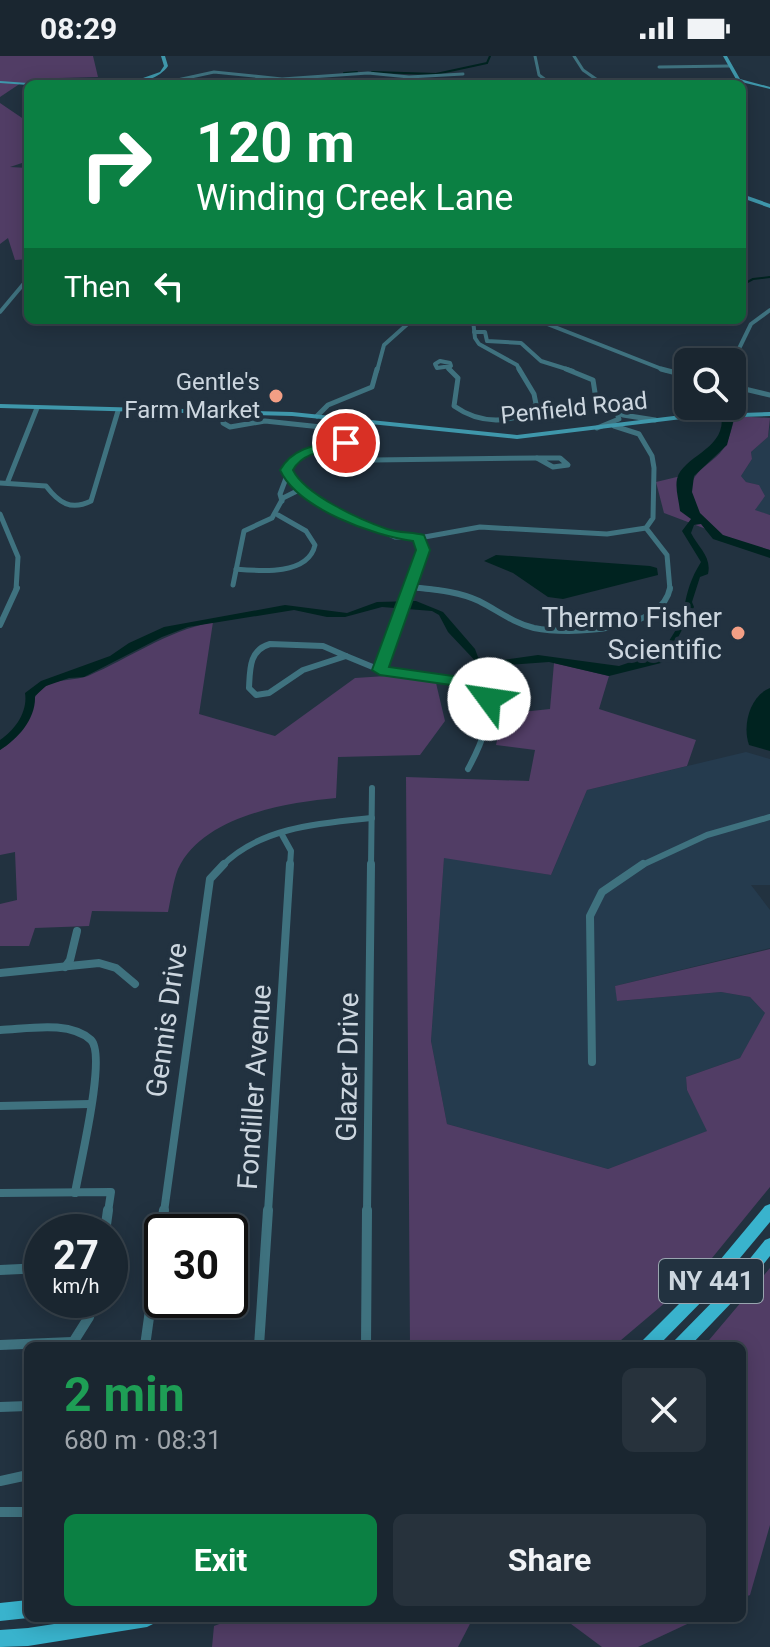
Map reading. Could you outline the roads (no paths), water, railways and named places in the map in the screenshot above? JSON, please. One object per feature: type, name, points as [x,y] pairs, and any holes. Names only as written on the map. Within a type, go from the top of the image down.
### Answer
[{"type":"main road","points":[[140,80],[161,73],[166,66],[163,56]]},
{"type":"main road","points":[[725,56],[740,80]]},
{"type":"main road","points":[[746,82],[770,88]]},
{"type":"main road","points":[[2,83],[24,84]]},
{"type":"main road","points":[[746,197],[770,206]]},
{"type":"main road","name":"Penfield Road","points":[[0,406],[317,416],[499,437],[548,436],[706,415],[770,414]]},
{"type":"main road","name":"NY 441","points":[[651,1342],[710,1283],[770,1211]]},
{"type":"main road","name":"NY 441","points":[[683,1342],[731,1293],[770,1245]]},
{"type":"main road","points":[[0,1612],[24,1609]]},
{"type":"main road","points":[[0,1639],[123,1622]]},
{"type":"street","points":[[535,56],[544,80]]},
{"type":"street","points":[[574,56],[586,73],[597,80]]},
{"type":"street","points":[[659,67],[730,66]]},
{"type":"street","points":[[177,80],[214,72],[282,79],[368,73],[409,77],[463,74]]},
{"type":"street","points":[[0,312],[6,307],[14,288],[24,282]]},
{"type":"street","points":[[740,348],[755,321],[763,311],[770,310]]},
{"type":"street","points":[[317,416],[324,407],[360,396],[372,387],[384,345],[408,324]]},
{"type":"street","points":[[448,368],[458,378],[452,402],[462,413],[488,419],[520,416],[532,410],[536,398],[517,365],[479,344],[473,324]]},
{"type":"street","points":[[548,324],[631,359],[674,372]]},
{"type":"street","points":[[474,332],[485,332],[487,341],[494,343],[521,343],[541,361],[585,374],[593,380],[597,401],[617,413],[655,420]]},
{"type":"street","points":[[746,390],[770,395]]},
{"type":"street","points":[[8,481],[37,408]]},
{"type":"street","points":[[0,483],[8,481],[46,486],[57,502],[83,506],[91,501],[118,411]]},
{"type":"street","points":[[224,412],[223,423],[230,427],[265,421],[347,430],[359,437],[364,455],[381,461],[535,457],[560,458],[568,465],[553,467],[535,457]]},
{"type":"street","points":[[595,429],[619,419],[617,413]]},
{"type":"street","points":[[288,473],[310,497],[386,534],[419,538],[480,527],[618,535],[646,528],[653,518],[654,468],[647,445],[636,428],[644,422]]},
{"type":"street","points":[[614,426],[639,434]]},
{"type":"street","points":[[346,443],[349,437],[347,430]]},
{"type":"street","points":[[282,502],[280,494],[292,461],[305,452],[360,443]]},
{"type":"street","points":[[233,585],[244,531],[266,525],[278,515],[288,494],[301,489]]},
{"type":"street","points":[[0,514],[14,538],[20,577],[17,595],[0,625]]},
{"type":"street","points":[[236,569],[287,568],[310,555],[315,546],[312,535],[304,526],[278,515]]},
{"type":"street","points":[[409,587],[467,596],[506,619],[539,629],[579,631],[621,624],[652,613],[667,600],[670,592],[671,572],[666,552],[658,537],[646,528]]},
{"type":"street","points":[[380,670],[423,550],[419,538]]},
{"type":"street","points":[[346,656],[293,674],[266,694],[256,695],[249,690],[253,653],[261,646],[315,645],[346,656],[380,670],[465,681],[483,688],[489,699],[479,750],[468,769]]},
{"type":"street","name":"Glazer Drive","points":[[366,1342],[372,788]]},
{"type":"street","points":[[592,1062],[588,925],[591,908],[600,893],[617,879],[716,829],[770,817]]},
{"type":"street","name":"Gennis Drive","points":[[146,1342],[210,879],[222,862],[244,845],[313,824],[372,818]]},
{"type":"street","name":"Fondiller Avenue","points":[[259,1342],[291,851],[281,833]]},
{"type":"street","points":[[65,967],[70,960],[77,931]]},
{"type":"street","points":[[0,973],[25,974],[91,963],[109,964],[135,984]]},
{"type":"street","points":[[0,1030],[66,1028],[89,1038],[98,1055],[75,1193]]},
{"type":"street","points":[[0,1106],[90,1104]]},
{"type":"street","points":[[0,1193],[111,1192],[108,1214]]},
{"type":"street","points":[[0,1270],[24,1269]]},
{"type":"street","points":[[73,1342],[88,1318]]},
{"type":"street","points":[[0,1345],[24,1345]]},
{"type":"street","points":[[0,1407],[24,1406]]},
{"type":"street","points":[[0,1481],[24,1476]]},
{"type":"street","points":[[0,1512],[24,1512]]},
{"type":"waterway","points":[[372,72],[436,74],[487,63],[490,56]]},
{"type":"waterway","points":[[344,73],[357,72]]},
{"type":"waterway","points":[[746,283],[770,277]]},
{"type":"place","name":"Gentle's Farm Market","points":[[276,396]]},
{"type":"place","name":"Thermo Fisher Scientific","points":[[738,633]]}]
